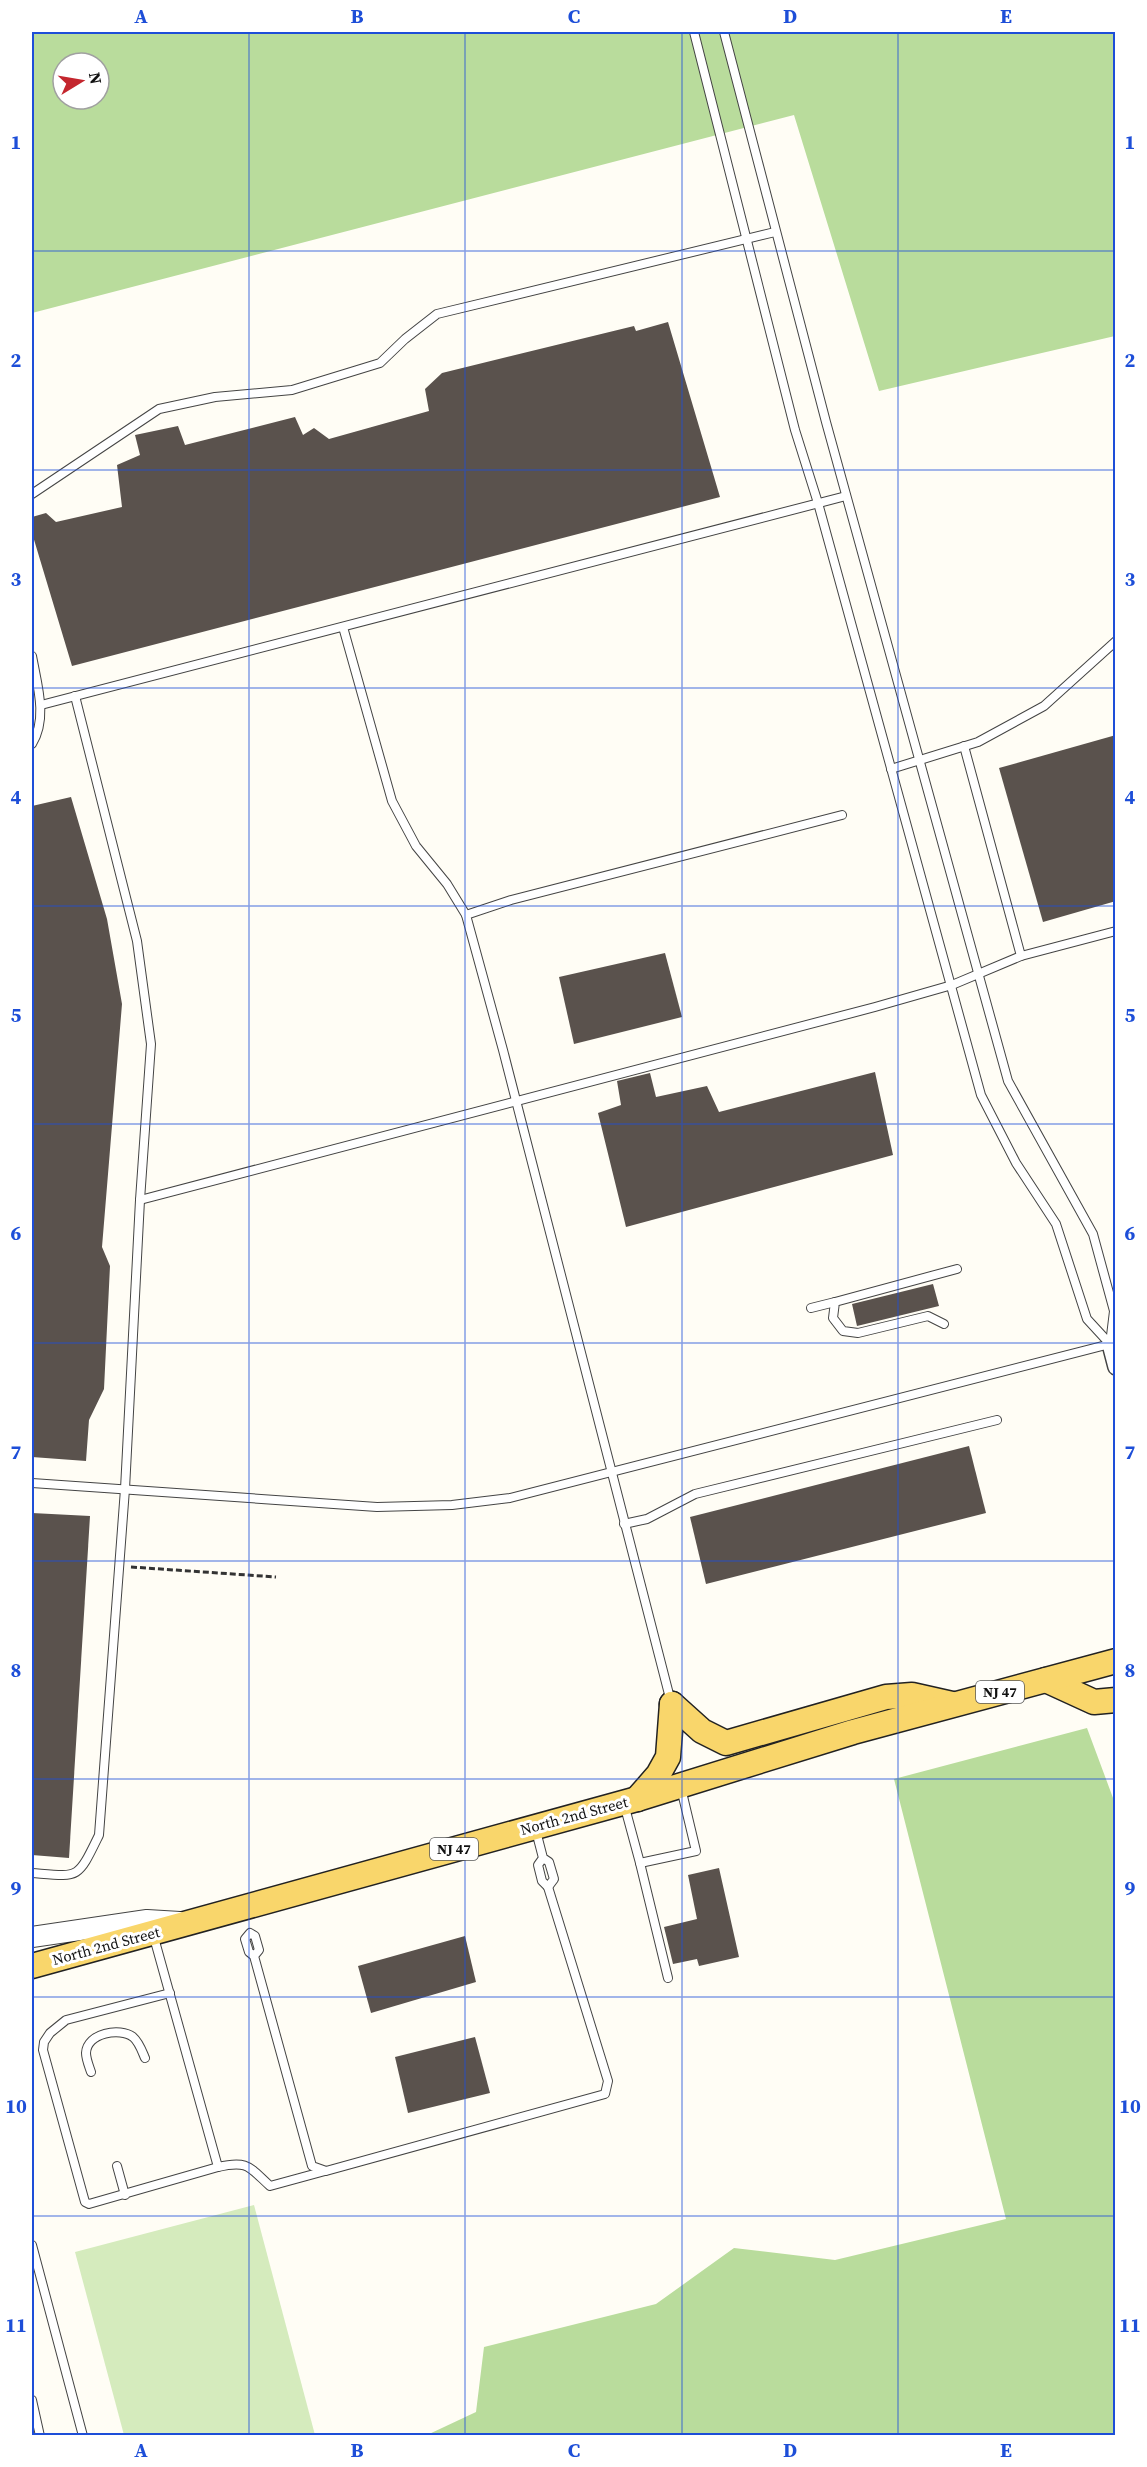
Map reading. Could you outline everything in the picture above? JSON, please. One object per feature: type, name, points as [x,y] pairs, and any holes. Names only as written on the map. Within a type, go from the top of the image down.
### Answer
[{"type":"main road","name":"North 2nd Street","points":[[32,1966],[630,1801],[853,1732],[1116,1661]]},
{"type":"main road","points":[[1046,1680],[1094,1702],[1116,1700]]},
{"type":"main road","points":[[672,1704],[702,1731],[726,1743],[886,1697],[912,1695],[954,1705]]},
{"type":"main road","points":[[630,1801],[658,1775],[668,1758],[672,1704]]},
{"type":"street","points":[[1113,1343],[1116,1367]]},
{"type":"street","points":[[32,1937],[147,1920],[189,1923]]},
{"type":"lane","points":[[694,32],[795,430],[818,503],[981,1095],[1016,1163],[1056,1224],[1087,1319],[1113,1343]]},
{"type":"lane","points":[[724,32],[846,496],[1008,1081],[1093,1234],[1114,1311],[1113,1343]]},
{"type":"lane","points":[[32,494],[159,409],[215,397],[292,390],[380,363],[405,339],[437,314],[776,232]]},
{"type":"lane","points":[[41,705],[846,496]]},
{"type":"lane","points":[[344,627],[392,801],[417,846],[447,884],[466,915],[672,1704]]},
{"type":"lane","points":[[891,769],[978,742],[1044,706],[1116,641]]},
{"type":"lane","points":[[32,656],[41,705],[36,736],[32,744]]},
{"type":"lane","points":[[32,1873],[71,1875],[84,1867],[99,1835],[125,1488],[140,1200],[151,1044],[137,941],[75,696]]},
{"type":"lane","points":[[964,746],[1021,956]]},
{"type":"lane","points":[[466,915],[511,900],[842,815]]},
{"type":"lane","points":[[140,1200],[952,985],[1021,956],[1116,931]]},
{"type":"lane","points":[[811,1308],[957,1269]]},
{"type":"lane","points":[[835,1302],[833,1318],[843,1330],[858,1333],[928,1316],[944,1324]]},
{"type":"lane","points":[[32,1483],[377,1508],[452,1505],[510,1498],[1113,1343]]},
{"type":"lane","points":[[624,1524],[647,1519],[694,1494],[997,1420]]},
{"type":"lane","points":[[640,1863],[696,1851],[681,1786]]},
{"type":"lane","points":[[630,1801],[640,1863],[668,1978]]},
{"type":"lane","points":[[170,1993],[66,2020],[50,2033],[44,2042],[43,2050],[85,2202],[94,2204],[236,2162],[251,2166],[270,2186],[605,2094],[608,2081],[548,1887],[542,1881],[538,1865],[543,1858],[534,1827]]},
{"type":"lane","points":[[153,1933],[218,2167]]},
{"type":"lane","points":[[254,1956],[312,2166],[326,2171]]},
{"type":"lane","points":[[91,2072],[86,2053],[89,2046],[104,2034],[126,2034],[135,2038],[145,2058]]},
{"type":"lane","points":[[117,2166],[124,2195]]},
{"type":"lane","points":[[32,2245],[83,2436]]},
{"type":"lane","points":[[32,2400],[40,2436]]},
{"type":"path","points":[[119,1567],[276,1577]]},
{"type":"green space","points":[[32,32],[1115,32],[1115,336],[879,391],[794,115],[32,313]]},
{"type":"green space","points":[[1087,1728],[1116,1806],[1115,2435],[427,2435],[476,2412],[484,2347],[656,2304],[734,2248],[835,2260],[1006,2219],[894,1779]]},
{"type":"green space","points":[[254,2205],[315,2435],[124,2435],[75,2252]]},
{"type":"building","points":[[668,322],[720,497],[72,666],[32,533],[32,517],[46,513],[56,522],[122,507],[117,465],[140,455],[135,435],[178,426],[185,445],[295,417],[303,435],[314,428],[329,439],[429,411],[425,389],[442,373],[634,326],[636,331]]},
{"type":"building","points":[[1116,735],[1116,901],[1043,922],[999,768]]},
{"type":"building","points":[[71,797],[107,919],[122,1004],[102,1247],[110,1266],[104,1389],[89,1420],[86,1461],[32,1457],[32,806]]},
{"type":"building","points":[[665,953],[682,1017],[574,1044],[559,977]]},
{"type":"building","points":[[875,1072],[893,1155],[626,1227],[598,1113],[621,1105],[617,1081],[650,1073],[656,1097],[707,1086],[719,1112]]},
{"type":"building","points":[[933,1284],[939,1306],[857,1326],[852,1304]]},
{"type":"building","points":[[969,1446],[986,1513],[706,1584],[690,1517]]},
{"type":"building","points":[[32,1513],[90,1516],[69,1858],[32,1855]]},
{"type":"building","points":[[719,1868],[739,1957],[699,1966],[697,1959],[673,1964],[664,1927],[697,1919],[688,1875]]},
{"type":"building","points":[[465,1936],[476,1982],[371,2013],[358,1966]]},
{"type":"building","points":[[475,2037],[490,2093],[408,2113],[395,2057]]}]
